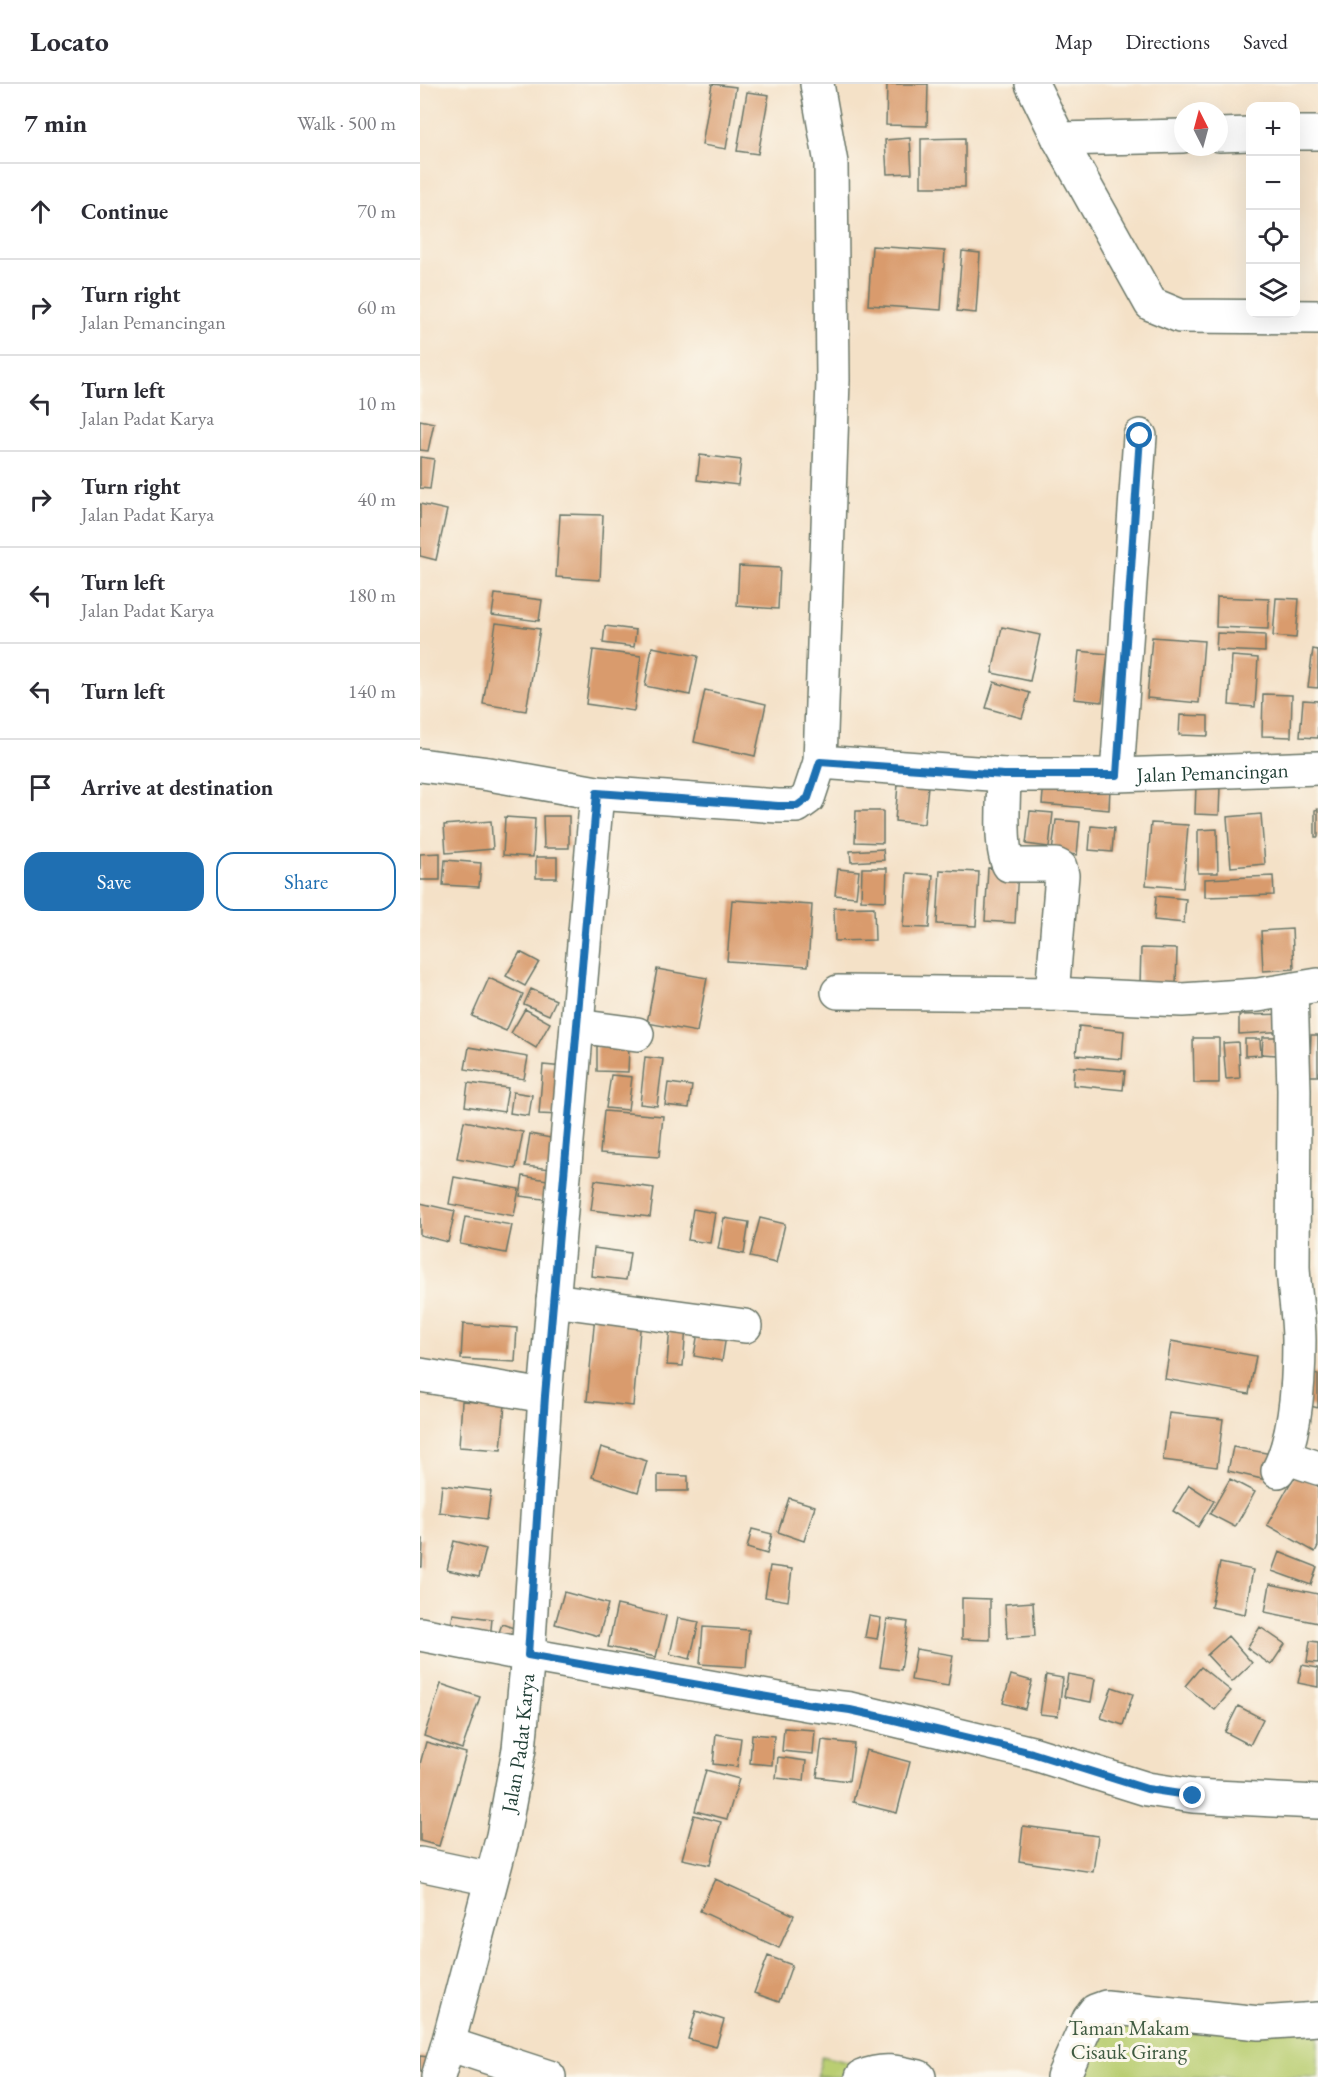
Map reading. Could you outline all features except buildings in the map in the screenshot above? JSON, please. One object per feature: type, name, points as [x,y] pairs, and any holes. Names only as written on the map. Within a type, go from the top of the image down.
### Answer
[{"type":"street","points":[[420,765],[489,774],[597,793],[778,806],[797,806],[808,798],[820,762],[832,346],[831,163],[817,84]]},
{"type":"street","points":[[1032,84],[1059,139],[1151,304],[1180,316],[1318,317]]},
{"type":"street","points":[[1300,134],[1318,133]]},
{"type":"street","points":[[1228,135],[1246,134]]},
{"type":"street","points":[[1059,139],[1174,136]]},
{"type":"street","points":[[1117,775],[1140,436]]},
{"type":"street","name":"Jalan Pemancingan","points":[[820,762],[1004,775],[1117,775],[1318,768]]},
{"type":"street","points":[[1004,775],[1004,844],[1005,858],[1009,865],[1056,865],[1060,867],[1062,875],[1052,994]]},
{"type":"street","name":"Jalan Padat Karya","points":[[438,2077],[503,1836],[519,1749],[528,1655],[545,1396],[597,793]]},
{"type":"street","points":[[838,992],[1052,994],[1182,1000],[1225,999],[1304,987],[1294,1090],[1293,1267],[1299,1338],[1292,1426],[1282,1464],[1318,1468]]},
{"type":"street","points":[[577,1026],[637,1034]]},
{"type":"street","points":[[553,1300],[745,1326]]},
{"type":"street","points":[[420,1375],[545,1396]]},
{"type":"street","points":[[420,1634],[528,1655],[850,1710],[1032,1753],[1147,1789],[1193,1796],[1318,1802]]},
{"type":"street","points":[[420,1864],[491,1879]]},
{"type":"street","points":[[1063,2077],[1089,2019],[1095,2011],[1106,2007],[1258,2023],[1318,2019]]},
{"type":"street","points":[[448,2044],[549,2077]]},
{"type":"street","points":[[862,2077],[875,2072],[892,2070],[919,2077]]},
{"type":"green space","name":"Taman Makam Cisauk Girang","points":[[1108,1998],[1318,2033],[1318,2077],[1069,2077]]},
{"type":"green space","points":[[822,2056],[908,2077],[817,2077]]},
{"type":"route","points":[[1140,436],[1117,775],[1004,775],[820,762],[808,798],[797,806],[597,793],[545,1396],[528,1655],[850,1710],[1032,1753],[1147,1789],[1193,1796]]}]
